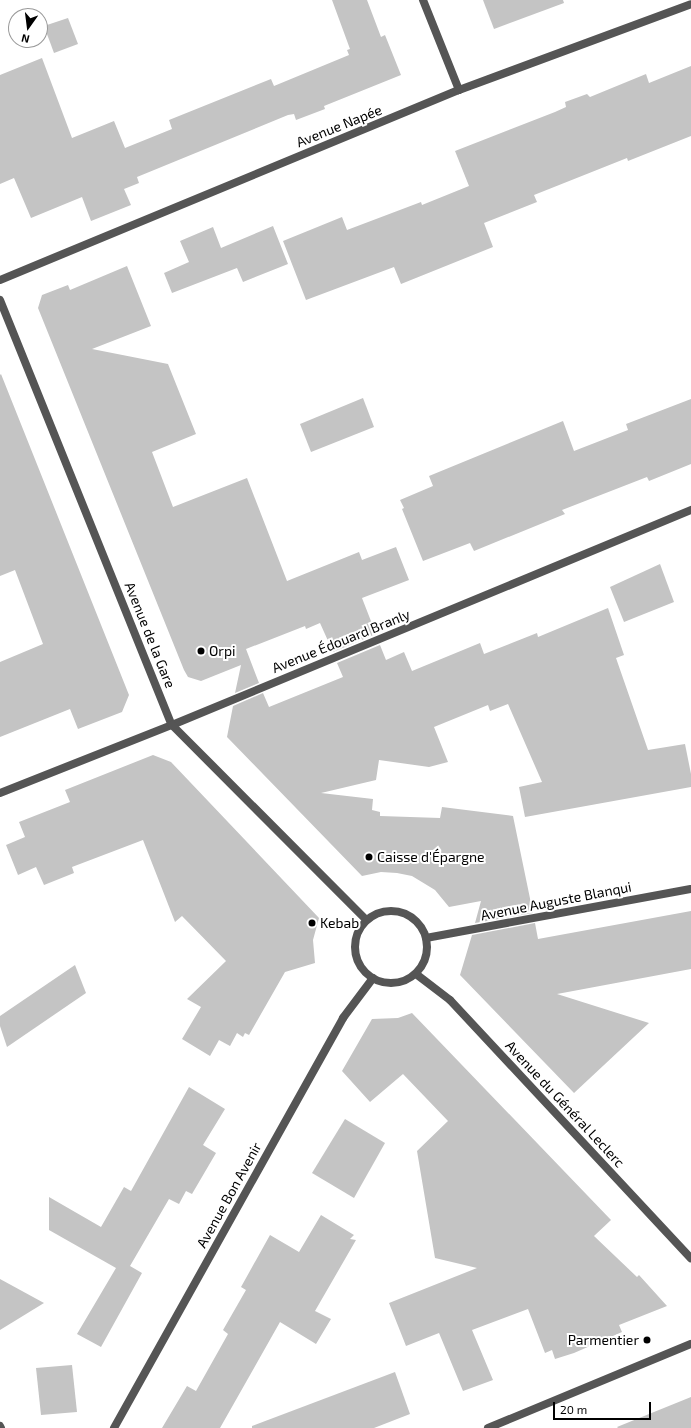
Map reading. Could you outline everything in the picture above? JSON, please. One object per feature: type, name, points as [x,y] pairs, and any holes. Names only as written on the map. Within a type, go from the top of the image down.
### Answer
[{"type":"street","points":[[423,0],[459,90]]},
{"type":"street","name":"Avenue Napée","points":[[0,280],[459,90],[691,4]]},
{"type":"street","name":"Avenue de la Gare","points":[[0,300],[172,725],[366,920]]},
{"type":"street","name":"Avenue Édouard Branly","points":[[0,793],[172,725],[691,510]]},
{"type":"street","name":"Avenue Auguste Blanqui","points":[[426,938],[691,889]]},
{"type":"street","points":[[389,910],[402,912],[413,917],[422,927],[426,938],[428,947],[426,957],[416,974],[406,980],[395,983],[383,982],[373,978],[364,971],[358,961],[355,950],[355,939],[359,929],[366,920],[377,913],[389,910]]},
{"type":"street","name":"Avenue du Général Leclerc","points":[[416,974],[450,1000],[691,1258]]},
{"type":"street","name":"Avenue Bon Avenir","points":[[114,1428],[343,1018],[373,978]]},
{"type":"street","points":[[488,1428],[691,1344]]},
{"type":"building","points":[[332,0],[367,0],[381,37],[385,35],[401,75],[324,106],[325,109],[296,120],[294,114],[288,115],[137,177],[139,183],[124,189],[131,205],[91,221],[82,197],[31,218],[14,178],[0,184],[0,75],[42,58],[72,138],[114,121],[125,148],[172,129],[169,120],[271,79],[274,86],[349,55],[347,50],[350,49]]},
{"type":"building","points":[[483,0],[563,0],[564,3],[494,29]]},
{"type":"building","points":[[68,18],[78,44],[54,53],[48,37],[48,25]]},
{"type":"building","points":[[691,66],[691,136],[628,161],[627,158],[534,195],[537,202],[484,223],[493,247],[401,284],[394,267],[306,300],[283,241],[342,217],[347,230],[421,202],[422,205],[469,186],[455,151],[555,112],[566,107],[565,102],[587,94],[590,97],[646,74],[649,83]]},
{"type":"building","points":[[273,226],[288,264],[243,282],[237,268],[172,293],[164,273],[189,262],[180,241],[213,227],[221,248]]},
{"type":"building","points":[[127,266],[151,326],[92,349],[168,364],[196,434],[152,452],[173,507],[247,478],[287,581],[359,552],[362,560],[396,547],[409,580],[362,598],[376,634],[333,652],[320,623],[306,629],[305,626],[246,649],[259,683],[235,693],[241,665],[201,681],[188,677],[38,308],[42,295],[68,285],[70,290]]},
{"type":"building","points":[[1,374],[129,695],[122,712],[78,729],[70,709],[0,737],[0,662],[43,644],[15,570],[0,576]]},
{"type":"building","points":[[363,398],[374,427],[311,452],[300,424]]},
{"type":"building","points":[[691,399],[691,464],[649,481],[647,477],[562,510],[565,514],[474,551],[470,543],[423,561],[402,509],[404,508],[400,500],[433,486],[429,476],[563,421],[574,451],[628,430],[626,424]]},
{"type":"building","points":[[660,564],[674,602],[624,622],[610,587]]},
{"type":"building","points":[[608,608],[624,655],[616,658],[648,750],[685,744],[691,774],[691,787],[525,817],[519,787],[542,782],[508,704],[490,711],[488,705],[434,727],[448,762],[429,767],[379,760],[376,780],[321,793],[373,799],[372,810],[380,812],[380,816],[440,818],[442,807],[513,816],[533,913],[475,923],[481,901],[449,907],[435,890],[412,876],[381,872],[362,876],[227,737],[233,706],[263,693],[269,707],[343,677],[337,663],[380,645],[386,660],[404,652],[412,671],[480,643],[484,654],[537,633],[538,637]]},
{"type":"building","points":[[153,755],[171,762],[319,918],[313,940],[315,963],[285,972],[249,1035],[245,1033],[243,1037],[237,1033],[230,1046],[219,1040],[210,1056],[182,1039],[201,1007],[187,999],[226,961],[182,916],[175,922],[143,840],[72,867],[74,873],[44,885],[36,867],[18,875],[6,845],[25,837],[19,822],[70,802],[65,790]]},
{"type":"building","points":[[691,911],[691,969],[557,994],[649,1023],[574,1093],[460,975],[472,935],[535,923],[538,939]]},
{"type":"building","points":[[75,965],[86,993],[7,1047],[0,1026],[0,1016]]},
{"type":"building","points":[[412,1013],[611,1220],[594,1236],[637,1277],[639,1275],[667,1306],[619,1325],[622,1332],[574,1353],[555,1359],[552,1350],[545,1353],[528,1309],[472,1330],[493,1380],[463,1391],[439,1333],[406,1346],[389,1303],[477,1268],[435,1258],[417,1151],[448,1121],[403,1074],[370,1102],[342,1071],[372,1019],[398,1018]]},
{"type":"building","points":[[189,1087],[225,1109],[203,1145],[216,1153],[192,1194],[186,1191],[179,1204],[169,1199],[130,1266],[142,1273],[101,1347],[77,1334],[116,1268],[49,1230],[49,1197],[101,1227],[124,1187],[131,1191]]},
{"type":"building","points":[[345,1119],[385,1143],[354,1198],[312,1173]]},
{"type":"building","points":[[321,1215],[354,1235],[350,1239],[356,1240],[315,1311],[331,1319],[316,1344],[280,1322],[220,1428],[162,1428],[187,1386],[196,1391],[228,1334],[223,1330],[246,1290],[241,1287],[270,1235],[299,1252]]},
{"type":"building","points":[[0,1279],[44,1303],[0,1330]]},
{"type":"building","points":[[72,1365],[77,1412],[41,1415],[36,1368]]},
{"type":"building","points":[[395,1372],[410,1414],[374,1428],[252,1428],[252,1426]]},
{"type":"building","points":[[691,1397],[691,1428],[617,1427]]},
{"type":"place","name":"Orpi","points":[[201,651]]},
{"type":"place","name":"Caisse d'Épargne","points":[[369,857]]},
{"type":"place","name":"Kebab","points":[[312,923]]},
{"type":"place","name":"Parmentier","points":[[647,1340]]}]
